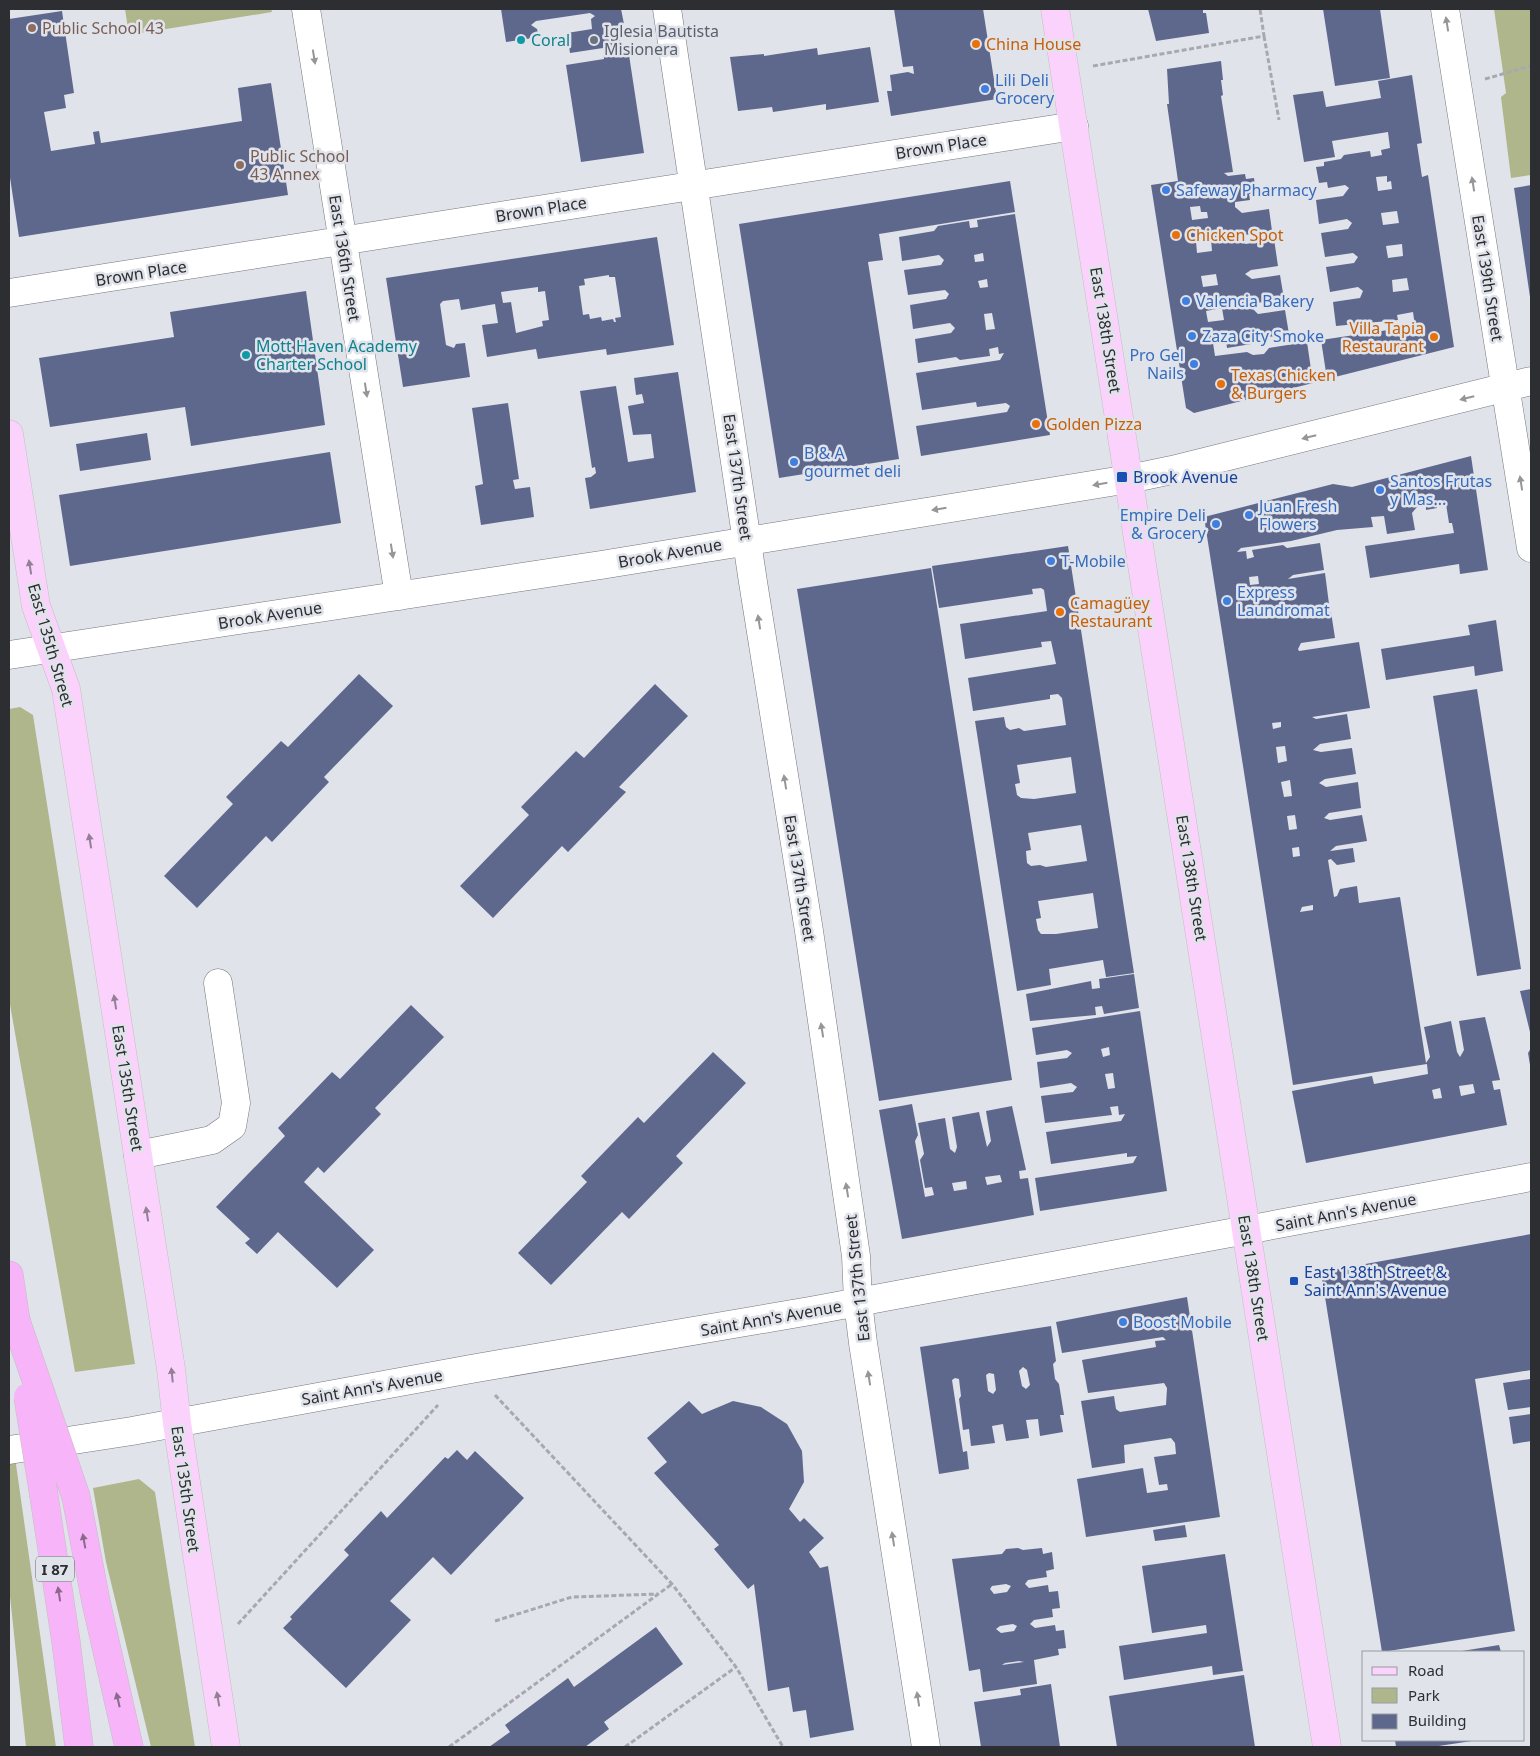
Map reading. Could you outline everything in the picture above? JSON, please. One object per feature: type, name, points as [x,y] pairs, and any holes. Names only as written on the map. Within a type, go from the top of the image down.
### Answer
[{"type":"highway","name":"I 87","points":[[9,1275],[66,1642]]},
{"type":"highway","points":[[16,1321],[76,1497],[96,1602],[129,1747]]},
{"type":"highway","points":[[66,1642],[79,1747]]},
{"type":"highway","points":[[66,1642],[91,1747]]},
{"type":"main road","name":"East 138th Street","points":[[1055,9],[1327,1747]]},
{"type":"main road","name":"East 135th Street","points":[[9,434],[36,606],[66,689],[171,1370],[210,1653],[226,1747]]},
{"type":"street","name":"East 136th Street","points":[[306,9],[399,596]]},
{"type":"street","name":"East 137th Street","points":[[667,9],[747,540],[809,930],[856,1256],[858,1302],[926,1747]]},
{"type":"street","name":"East 139th Street","points":[[1445,9],[1458,87],[1519,384],[1531,548]]},
{"type":"street","name":"Brown Place","points":[[9,294],[1074,126]]},
{"type":"street","name":"Brook Avenue","points":[[9,655],[601,565],[1129,479],[1519,384]]},
{"type":"street","points":[[138,1155],[212,1140],[232,1126],[236,1103],[218,983]]},
{"type":"street","name":"Saint Ann's Avenue","points":[[9,1450],[177,1423],[471,1369],[858,1302],[1531,1177]]},
{"type":"path","points":[[1260,9],[1279,120]]},
{"type":"path","points":[[1065,71],[1264,36]]},
{"type":"path","points":[[1458,87],[1531,66]]},
{"type":"path","points":[[210,1653],[471,1369],[672,1584],[736,1667],[783,1747]]},
{"type":"path","points":[[449,1747],[672,1584]]},
{"type":"path","points":[[495,1621],[572,1597],[658,1594]]},
{"type":"path","points":[[625,1747],[736,1667]]},
{"type":"green space","points":[[125,9],[271,9],[272,12],[129,35]]},
{"type":"green space","points":[[1494,9],[1531,9],[1531,175],[1511,178],[1501,97],[1506,93]]},
{"type":"green space","points":[[20,707],[33,715],[135,1364],[75,1372],[9,999],[9,709]]},
{"type":"green space","points":[[12,1436],[56,1747],[26,1747],[9,1587],[9,1437]]},
{"type":"green space","points":[[139,1479],[155,1492],[195,1747],[151,1747],[106,1562],[93,1488]]},
{"type":"building","points":[[501,9],[621,9],[624,24],[618,25],[622,56],[629,55],[644,153],[581,162],[566,65],[604,59],[603,48],[570,53],[567,33],[592,29],[591,19],[595,16],[590,13],[536,21],[531,25],[537,29],[539,37],[506,42]]},
{"type":"building","points":[[894,9],[983,9],[997,99],[891,116],[887,91],[892,91],[890,75],[908,72],[914,74],[913,66],[903,67]]},
{"type":"building","points":[[1148,9],[1203,9],[1203,13],[1206,13],[1209,33],[1156,41]]},
{"type":"building","points":[[1323,9],[1380,9],[1390,78],[1335,86]]},
{"type":"building","points":[[62,11],[74,93],[64,95],[66,108],[44,112],[51,151],[95,144],[93,132],[99,131],[101,143],[242,121],[238,88],[271,83],[288,195],[19,237],[9,171],[9,19]]},
{"type":"building","points":[[870,47],[879,102],[826,110],[826,104],[773,112],[772,107],[738,111],[730,57],[764,54],[764,56],[817,48],[818,55]]},
{"type":"building","points":[[1221,61],[1223,95],[1221,96],[1233,172],[1224,173],[1228,176],[1245,174],[1246,179],[1254,178],[1256,193],[1249,194],[1250,200],[1235,202],[1235,207],[1242,213],[1269,209],[1272,231],[1245,235],[1241,241],[1246,244],[1274,239],[1278,266],[1251,270],[1245,274],[1252,279],[1280,275],[1284,299],[1256,303],[1251,307],[1258,314],[1285,310],[1289,334],[1261,338],[1257,343],[1227,348],[1226,341],[1213,343],[1215,356],[1247,352],[1253,355],[1264,354],[1269,348],[1307,342],[1313,383],[1194,413],[1186,408],[1151,185],[1178,181],[1167,104],[1169,104],[1167,69]],"holes":[[[1200,206],[1201,212],[1207,212],[1208,218],[1192,220],[1190,207]],[[1211,239],[1212,251],[1197,253],[1196,241]],[[1216,274],[1218,285],[1203,287],[1201,276]],[[1222,308],[1224,320],[1208,322],[1206,311]]]},
{"type":"building","points":[[1412,75],[1422,143],[1417,144],[1422,177],[1428,175],[1454,347],[1327,379],[1321,340],[1415,326],[1413,312],[1397,315],[1398,320],[1336,326],[1333,302],[1360,298],[1363,291],[1358,287],[1330,292],[1326,267],[1354,263],[1358,257],[1353,253],[1325,257],[1321,233],[1348,229],[1352,223],[1347,219],[1319,224],[1316,200],[1343,196],[1349,188],[1345,185],[1328,188],[1327,182],[1319,183],[1316,167],[1324,166],[1324,162],[1341,159],[1344,155],[1370,151],[1371,157],[1382,155],[1381,150],[1390,148],[1388,132],[1332,141],[1335,157],[1304,162],[1293,95],[1323,91],[1326,107],[1381,98],[1378,81]],"holes":[[[1387,176],[1387,182],[1391,181],[1392,189],[1378,191],[1376,177]],[[1397,211],[1399,223],[1383,225],[1381,213]],[[1402,244],[1403,256],[1388,258],[1386,246]],[[1407,278],[1409,290],[1393,292],[1392,280]]]},
{"type":"building","points":[[1010,181],[1015,212],[879,234],[883,260],[868,262],[899,459],[779,478],[739,224]]},
{"type":"building","points":[[1531,185],[1531,297],[1530,297],[1514,188]]},
{"type":"building","points":[[1015,214],[1050,435],[921,456],[916,426],[1007,412],[1010,406],[1006,403],[977,407],[976,402],[922,410],[916,373],[1000,360],[1004,353],[999,354],[998,347],[989,349],[990,356],[960,360],[956,357],[918,363],[915,339],[951,333],[955,328],[950,323],[913,329],[910,305],[946,299],[949,294],[945,290],[908,295],[904,270],[941,265],[944,260],[939,255],[902,261],[899,237],[934,231],[938,226],[969,221],[970,228],[978,227],[977,220]],"holes":[[[983,253],[984,261],[975,262],[974,255]],[[987,279],[988,287],[980,288],[978,281]],[[992,313],[995,329],[986,330],[984,314]]]},
{"type":"building","points":[[657,237],[674,345],[607,355],[606,349],[538,359],[536,349],[487,357],[482,325],[498,323],[495,304],[461,310],[459,299],[443,301],[440,304],[446,345],[454,348],[456,344],[465,343],[470,377],[403,387],[386,278]],"holes":[[[609,275],[609,277],[615,277],[621,317],[615,318],[616,322],[613,319],[602,321],[601,317],[590,319],[589,314],[583,315],[579,286],[585,285],[584,279]],[[538,287],[538,292],[545,291],[549,320],[542,321],[543,326],[516,333],[511,302],[503,303],[501,292]]]},
{"type":"building","name":"Mott Haven Academy Charter School","points":[[306,291],[325,425],[191,446],[185,407],[50,427],[39,358],[174,337],[170,312]]},
{"type":"building","points":[[678,372],[696,492],[590,509],[585,478],[591,477],[596,473],[595,467],[592,468],[580,391],[616,386],[628,462],[654,458],[651,434],[633,435],[628,406],[644,403],[642,394],[636,395],[634,378]]},
{"type":"building","points":[[508,403],[519,479],[513,480],[515,489],[530,487],[534,517],[481,525],[475,486],[483,484],[472,408]]},
{"type":"building","points":[[147,433],[151,460],[80,471],[76,444]]},
{"type":"building","points":[[330,452],[341,523],[70,566],[59,495]]},
{"type":"building","points":[[1471,456],[1488,570],[1460,574],[1459,564],[1370,578],[1365,546],[1454,533],[1452,523],[1449,523],[1446,504],[1441,500],[1436,501],[1437,508],[1426,510],[1426,506],[1417,507],[1412,513],[1415,530],[1387,534],[1384,516],[1371,517],[1373,527],[1337,530],[1291,541],[1241,548],[1237,552],[1246,551],[1247,559],[1254,557],[1252,550],[1283,545],[1287,548],[1320,543],[1324,570],[1293,575],[1288,579],[1325,573],[1329,604],[1298,609],[1293,614],[1300,617],[1331,612],[1335,638],[1301,643],[1298,649],[1299,651],[1359,642],[1370,708],[1312,717],[1316,719],[1347,714],[1351,739],[1320,744],[1313,750],[1321,752],[1352,748],[1356,774],[1325,779],[1319,783],[1326,787],[1358,782],[1361,808],[1329,813],[1324,818],[1330,820],[1362,815],[1367,841],[1336,846],[1330,851],[1353,848],[1355,862],[1337,865],[1331,859],[1328,860],[1334,897],[1337,896],[1340,889],[1357,886],[1359,903],[1400,897],[1426,1063],[1430,1057],[1424,1027],[1451,1021],[1457,1052],[1460,1057],[1464,1050],[1459,1021],[1485,1017],[1500,1080],[1492,1081],[1494,1090],[1500,1089],[1507,1125],[1306,1163],[1292,1091],[1372,1076],[1374,1084],[1428,1074],[1427,1064],[1293,1085],[1204,517],[1333,484],[1352,487]],"holes":[[[1258,576],[1259,584],[1250,585],[1249,577]],[[1281,722],[1281,727],[1273,729],[1272,723]],[[1285,746],[1287,761],[1278,763],[1276,747]],[[1290,780],[1292,796],[1284,797],[1281,782]],[[1295,815],[1297,829],[1289,830],[1287,816]],[[1299,847],[1300,856],[1293,857],[1292,848]],[[1313,905],[1313,910],[1300,912],[1302,907]],[[1473,1084],[1475,1093],[1461,1096],[1459,1086]],[[1440,1088],[1442,1098],[1434,1099],[1432,1090]]]},
{"type":"building","points":[[1068,546],[1134,973],[1106,977],[1103,960],[1049,969],[1051,985],[1017,991],[975,721],[1004,717],[1006,727],[1010,730],[1019,728],[1024,731],[1066,725],[1062,698],[1058,694],[1050,695],[1050,699],[973,711],[968,678],[1056,664],[1051,641],[1041,642],[1042,647],[965,659],[960,624],[1047,611],[1044,590],[1041,588],[1032,589],[1033,594],[939,608],[932,566]],"holes":[[[1071,757],[1076,793],[1034,799],[1021,798],[1017,795],[1015,784],[1020,783],[1017,765]],[[1081,825],[1087,861],[1046,867],[1040,865],[1031,866],[1027,863],[1026,851],[1031,850],[1028,833]],[[1093,893],[1098,928],[1056,934],[1041,934],[1038,930],[1036,919],[1041,918],[1038,901]]]},
{"type":"building","points":[[931,568],[1012,1080],[879,1101],[797,589]]},
{"type":"building","points":[[1496,620],[1503,671],[1475,676],[1474,666],[1386,680],[1381,649],[1470,635],[1468,625]]},
{"type":"building","points":[[359,674],[393,706],[324,777],[329,782],[272,842],[266,836],[197,908],[164,876],[233,804],[226,797],[281,741],[288,747]]},
{"type":"building","points":[[655,684],[688,716],[619,787],[626,792],[568,852],[562,846],[493,918],[460,886],[529,815],[521,807],[576,751],[584,758]]},
{"type":"building","points":[[1477,689],[1521,969],[1477,976],[1433,696]]},
{"type":"building","points":[[1134,974],[1139,1008],[1104,1014],[1102,1006],[1095,1007],[1096,1015],[1030,1021],[1026,994],[1091,981],[1092,989],[1100,988],[1099,979]]},
{"type":"building","points":[[1531,989],[1531,1031],[1530,1032],[1520,991]]},
{"type":"building","points":[[411,1005],[444,1037],[375,1108],[381,1114],[324,1173],[318,1167],[304,1182],[374,1250],[337,1288],[278,1232],[257,1254],[245,1243],[250,1239],[216,1207],[285,1136],[278,1128],[332,1072],[340,1079]]},
{"type":"building","points":[[1140,1011],[1167,1191],[1040,1211],[1035,1178],[1133,1163],[1137,1156],[1127,1157],[1127,1153],[1051,1164],[1046,1132],[1121,1121],[1125,1114],[1119,1115],[1118,1106],[1110,1107],[1112,1115],[1045,1123],[1041,1096],[1073,1092],[1077,1087],[1071,1083],[1040,1088],[1037,1062],[1067,1058],[1072,1053],[1067,1050],[1036,1055],[1032,1028]],"holes":[[[1109,1047],[1110,1055],[1103,1057],[1101,1049]],[[1113,1073],[1115,1088],[1108,1089],[1105,1074]]]},
{"type":"building","points":[[1531,1048],[1531,1064],[1530,1065],[1528,1053]]},
{"type":"building","points":[[713,1052],[746,1083],[676,1156],[683,1163],[629,1219],[622,1212],[551,1285],[518,1253],[587,1182],[581,1176],[638,1117],[644,1123]]},
{"type":"building","points":[[912,1104],[918,1135],[915,1141],[925,1197],[934,1195],[932,1187],[925,1188],[920,1160],[924,1154],[918,1123],[945,1118],[950,1149],[955,1153],[957,1147],[952,1117],[979,1112],[987,1147],[991,1141],[986,1111],[1012,1106],[1026,1170],[1019,1171],[1020,1179],[1028,1178],[1034,1215],[902,1239],[879,1110]],"holes":[[[1000,1175],[1002,1182],[987,1185],[985,1177]],[[966,1181],[967,1189],[954,1191],[952,1183]]]},
{"type":"building","points":[[1531,1234],[1531,1370],[1475,1379],[1515,1631],[1382,1651],[1321,1272]]},
{"type":"building","points":[[1187,1297],[1220,1517],[1086,1537],[1077,1479],[1143,1468],[1147,1493],[1168,1490],[1167,1484],[1159,1485],[1154,1457],[1176,1454],[1175,1443],[1171,1438],[1124,1445],[1125,1463],[1092,1468],[1081,1401],[1114,1396],[1116,1409],[1120,1412],[1166,1405],[1167,1388],[1164,1383],[1088,1393],[1082,1360],[1156,1347],[1155,1341],[1166,1340],[1163,1337],[1062,1353],[1056,1322]]},
{"type":"building","points":[[1051,1326],[1056,1361],[1053,1364],[1055,1379],[1059,1384],[1064,1415],[1060,1415],[1063,1432],[1040,1436],[1038,1419],[1026,1420],[1029,1438],[1006,1441],[1003,1424],[992,1426],[995,1443],[971,1446],[969,1429],[963,1430],[959,1399],[961,1396],[959,1379],[955,1378],[952,1380],[963,1452],[967,1451],[969,1469],[939,1474],[920,1347]],"holes":[[[1023,1367],[1027,1370],[1030,1385],[1026,1389],[1022,1386],[1019,1371]],[[989,1373],[994,1374],[996,1390],[993,1394],[988,1391],[986,1375]]]},
{"type":"building","points":[[1530,1379],[1531,1407],[1508,1410],[1503,1383]]},
{"type":"building","points":[[689,1401],[702,1414],[733,1401],[761,1407],[787,1424],[802,1451],[804,1482],[789,1509],[800,1522],[804,1518],[824,1538],[809,1552],[820,1568],[828,1566],[854,1730],[810,1738],[806,1710],[793,1712],[789,1687],[768,1691],[754,1584],[748,1589],[714,1549],[719,1545],[654,1473],[667,1462],[647,1438]]},
{"type":"building","points":[[1531,1414],[1531,1441],[1513,1444],[1509,1417]]},
{"type":"building","points":[[457,1450],[467,1460],[475,1451],[524,1498],[451,1575],[433,1557],[390,1601],[411,1620],[346,1688],[283,1628],[292,1619],[290,1617],[349,1555],[344,1550],[381,1511],[387,1518],[445,1457],[448,1459]]},
{"type":"building","points":[[1185,1525],[1187,1537],[1155,1541],[1153,1530]]},
{"type":"building","points":[[1042,1548],[1043,1554],[1052,1552],[1054,1569],[1046,1571],[1047,1577],[1028,1580],[1025,1584],[1029,1588],[1048,1585],[1049,1592],[1058,1591],[1060,1608],[1052,1609],[1053,1617],[1034,1620],[1030,1624],[1035,1628],[1055,1625],[1056,1631],[1064,1630],[1066,1648],[1058,1649],[1059,1655],[1034,1660],[1037,1684],[983,1692],[980,1669],[969,1671],[952,1559],[1002,1554],[1006,1549]],"holes":[[[1006,1584],[1011,1586],[1007,1592],[994,1594],[990,1589],[992,1586]],[[1013,1624],[1017,1626],[1014,1631],[1001,1633],[996,1629],[1000,1626]],[[1019,1661],[1024,1662],[1002,1665]]]},
{"type":"building","points":[[1225,1554],[1243,1671],[1213,1675],[1212,1666],[1124,1680],[1119,1646],[1207,1633],[1206,1625],[1152,1633],[1142,1566]]},
{"type":"building","points":[[656,1627],[683,1664],[604,1722],[609,1729],[585,1747],[489,1747],[510,1732],[505,1725],[568,1678],[574,1687]]},
{"type":"building","points":[[1499,1645],[1501,1651],[1462,1651]]},
{"type":"building","points":[[1244,1675],[1255,1747],[1117,1747],[1109,1696]]},
{"type":"building","points":[[1051,1684],[1060,1747],[981,1747],[974,1702],[1021,1695],[1020,1689]]},
{"type":"building","points":[[1395,1741],[1472,1741],[1432,1747],[1396,1747]]},
{"type":"place","name":"Public School 43","points":[[32,28]]},
{"type":"place","name":"Coral","points":[[521,40]]},
{"type":"place","name":"Iglesia Bautista Misionera","points":[[594,40]]},
{"type":"place","name":"China House","points":[[976,44]]},
{"type":"place","name":"Lili Deli Grocery","points":[[985,89]]},
{"type":"place","name":"Public School 43 Annex","points":[[240,165]]},
{"type":"place","name":"Safeway Pharmacy","points":[[1166,190]]},
{"type":"place","name":"Chicken Spot","points":[[1176,235]]},
{"type":"place","name":"Valencia Bakery","points":[[1186,301]]},
{"type":"place","name":"Zaza City Smoke","points":[[1192,336]]},
{"type":"place","name":"Villa Tapia Restaurant","points":[[1434,337]]},
{"type":"place","name":"Mott Haven Academy Charter School","points":[[246,355]]},
{"type":"place","name":"Pro Gel Nails","points":[[1194,364]]},
{"type":"place","name":"Texas Chicken & Burgers","points":[[1221,384]]},
{"type":"place","name":"Golden Pizza","points":[[1036,424]]},
{"type":"place","name":"B & A gourmet deli","points":[[794,462]]},
{"type":"place","name":"Brook Avenue","points":[[1122,477]]},
{"type":"place","name":"Santos Frutas y Mas...","points":[[1380,490]]},
{"type":"place","name":"Juan Fresh Flowers","points":[[1249,515]]},
{"type":"place","name":"Empire Deli & Grocery","points":[[1216,524]]},
{"type":"place","name":"T-Mobile","points":[[1051,561]]},
{"type":"place","name":"Express Laundromat","points":[[1227,601]]},
{"type":"place","name":"Camagüey Restaurant","points":[[1060,612]]},
{"type":"place","name":"East 138th Street & Saint Ann's Avenue","points":[[1294,1281]]},
{"type":"place","name":"Boost Mobile","points":[[1123,1322]]}]
